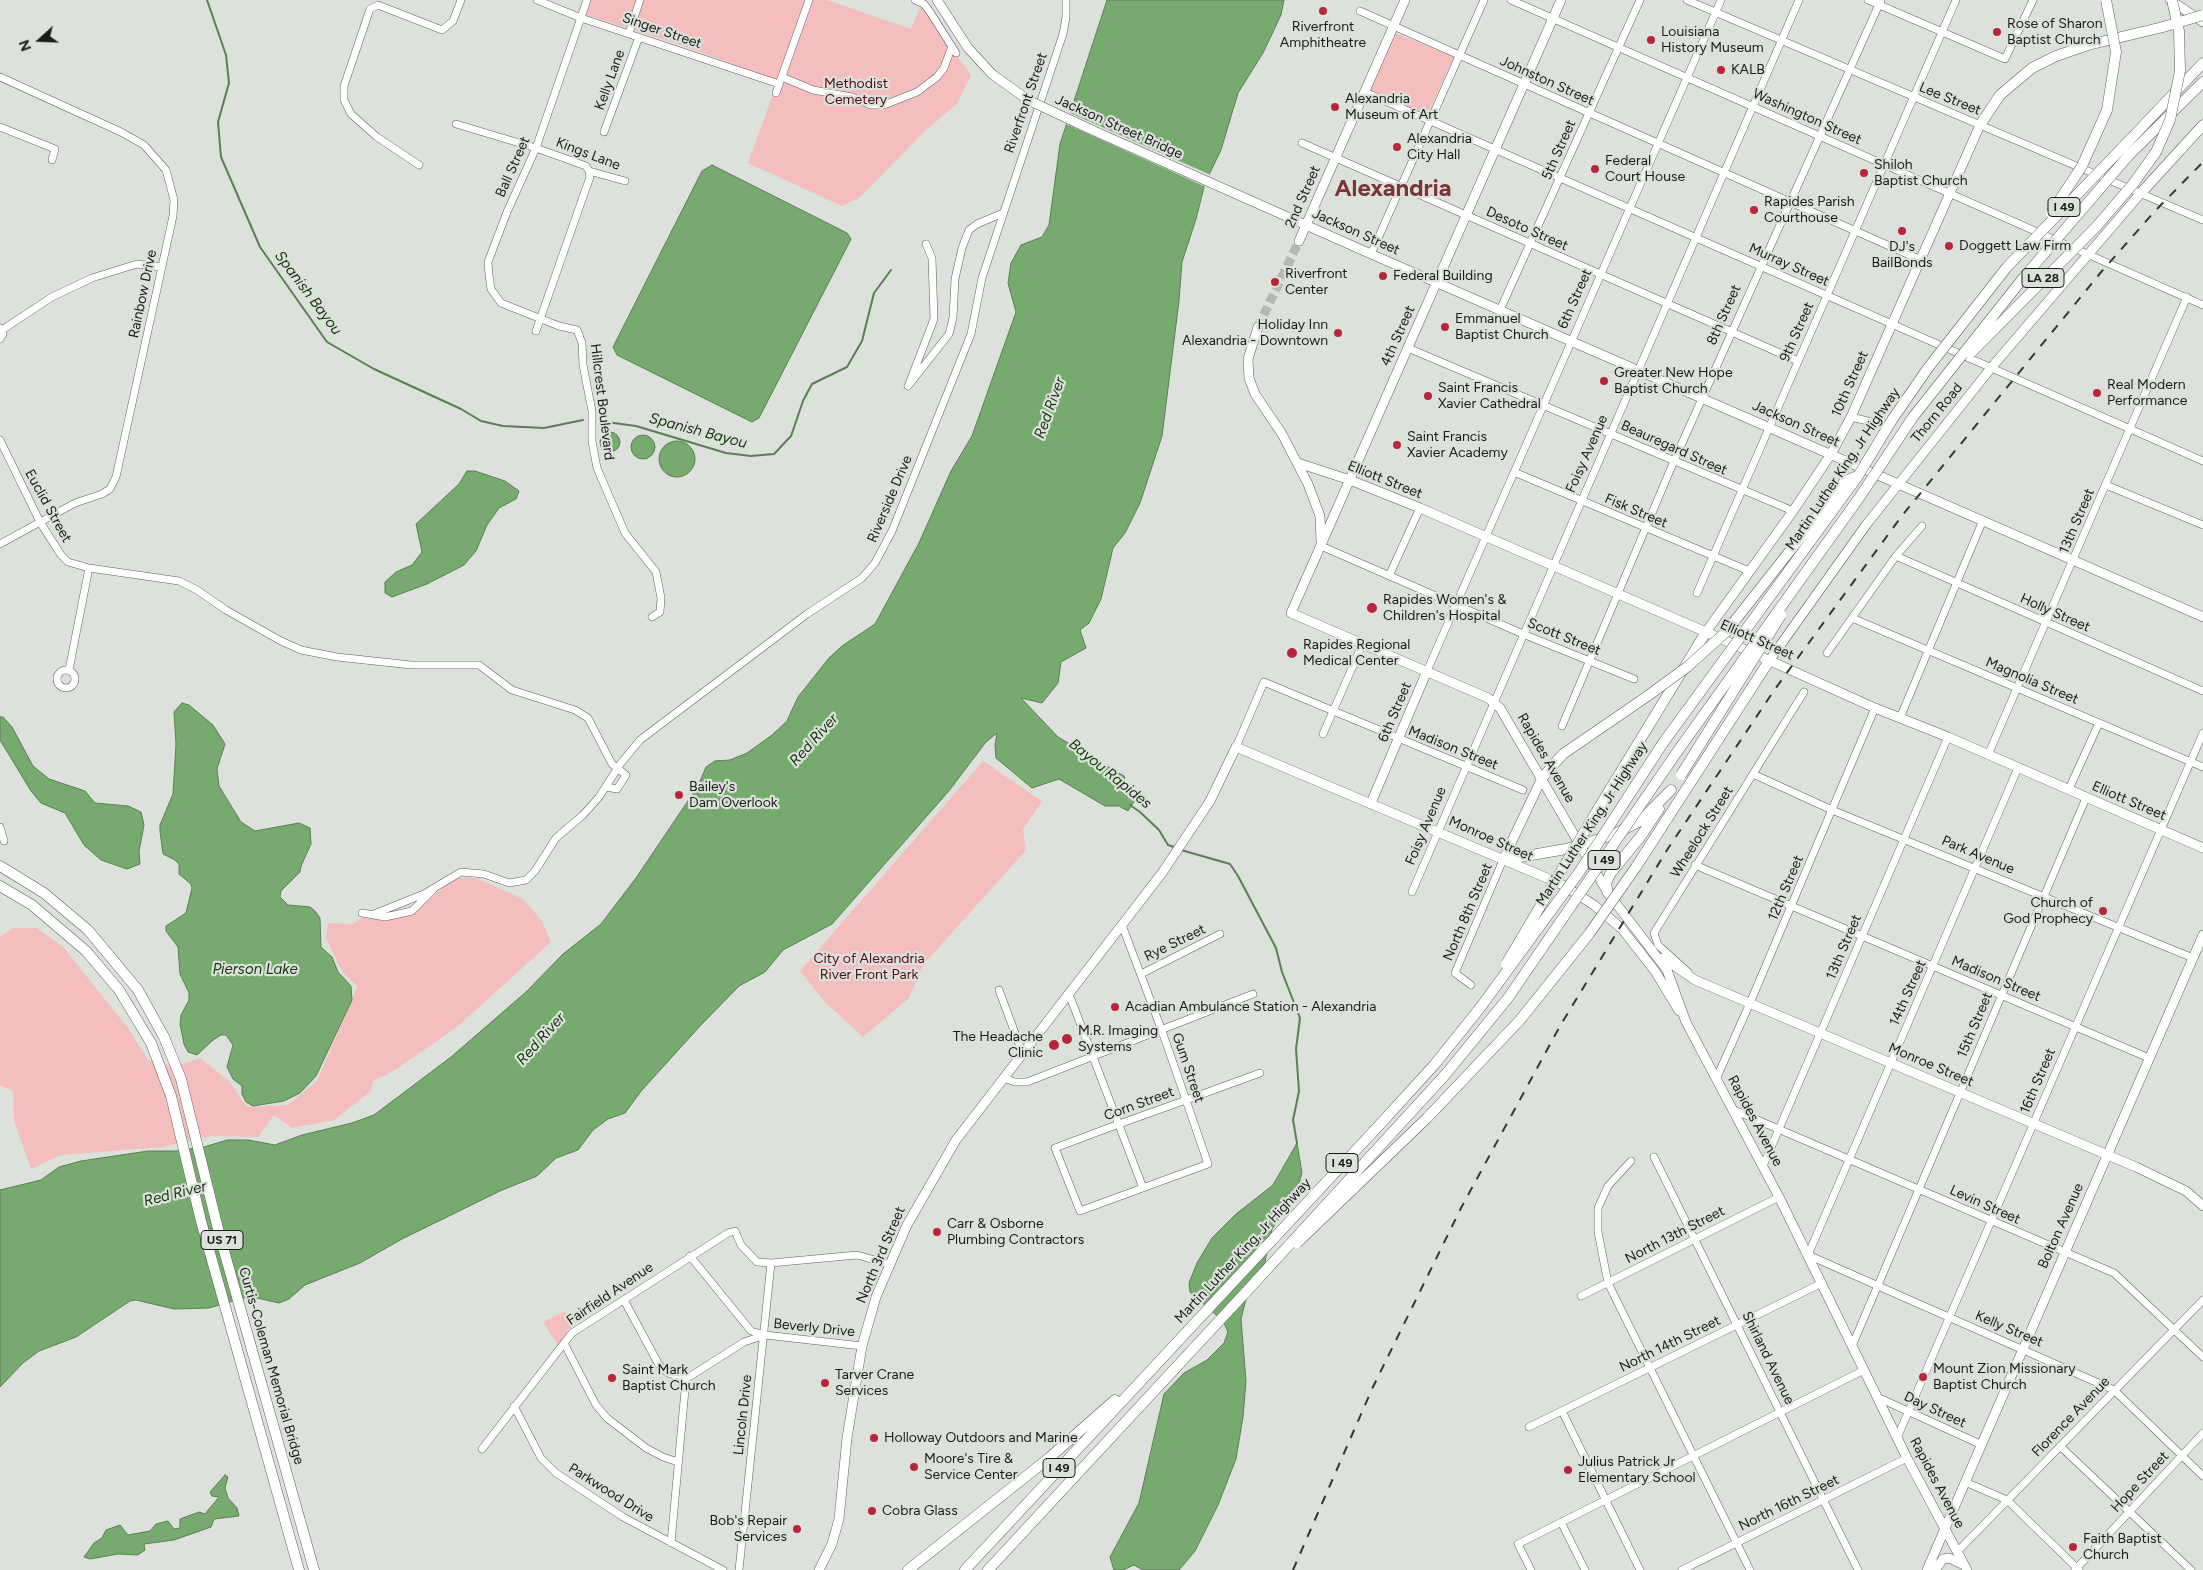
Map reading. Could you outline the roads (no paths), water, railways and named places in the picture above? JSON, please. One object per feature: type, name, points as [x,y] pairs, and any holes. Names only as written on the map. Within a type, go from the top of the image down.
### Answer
[{"type":"highway","name":"LA 28","points":[[2007,266],[2060,201],[2082,166],[2107,110],[2115,67],[2114,37],[2106,0]]},
{"type":"highway","name":"LA 28","points":[[1926,400],[2034,286],[2096,227],[2133,184],[2156,152],[2170,120],[2180,72],[2180,30],[2171,0]]},
{"type":"highway","points":[[1980,125],[2000,95],[2032,68],[2056,56],[2088,45],[2163,27],[2203,15]]},
{"type":"highway","name":"Martin Luther King, Jr Highway","points":[[988,1570],[1446,1075],[1508,998],[1677,752],[1811,566],[1926,400],[2126,152],[2203,63]]},
{"type":"highway","name":"Martin Luther King, Jr Highway","points":[[965,1570],[1435,1064],[1480,1008],[1580,871],[1663,742],[1858,476],[1892,420],[1928,368],[2007,266],[2126,152],[2203,82]]},
{"type":"highway","points":[[2140,194],[2203,125]]},
{"type":"highway","points":[[1542,778],[1563,754],[1687,667],[1726,632],[1845,481],[1858,476]]},
{"type":"highway","points":[[1608,893],[1606,884],[1610,874],[1641,836],[1729,702],[1811,566]]},
{"type":"highway","points":[[1480,1008],[1706,632]]},
{"type":"highway","points":[[1246,1292],[1413,1132],[1487,1056],[1558,974],[1636,866],[1769,661]]},
{"type":"highway","points":[[1503,860],[1534,856],[1581,846],[1613,835],[1640,821],[1671,790]]},
{"type":"highway","name":"Curtis-Coleman Memorial Bridge","points":[[0,866],[44,893],[88,930],[138,990],[164,1037],[181,1079],[220,1233],[314,1570]]},
{"type":"highway","name":"Curtis-Coleman Memorial Bridge","points":[[0,886],[32,905],[78,942],[107,975],[130,1006],[151,1043],[166,1078],[205,1236],[299,1570]]},
{"type":"highway","points":[[908,1570],[1049,1458],[1153,1366]]},
{"type":"main road","name":"Jackson Street Bridge","points":[[937,0],[968,48],[992,74],[1014,91],[1044,108],[1241,196]]},
{"type":"main road","name":"2nd Street","points":[[1299,240],[1406,0]]},
{"type":"main road","name":"4th Street","points":[[1363,643],[1291,613],[1561,0]]},
{"type":"main road","points":[[2171,0],[2203,22]]},
{"type":"main road","name":"10th Street","points":[[1706,632],[1793,511],[1831,454],[1851,417],[1980,125]]},
{"type":"main road","name":"Thorn Road","points":[[1769,661],[1839,560],[1898,484],[1991,368],[2087,253],[2140,194]]},
{"type":"main road","name":"Jackson Street","points":[[1241,196],[2203,617]]},
{"type":"main road","points":[[1258,327],[1248,358],[1249,378],[1256,394],[1298,463],[1320,516],[1320,546]]},
{"type":"main road","name":"Elliott Street","points":[[1298,463],[1350,480],[1420,508],[1706,632],[1875,708],[1948,737],[2203,848]]},
{"type":"main road","points":[[1363,643],[1494,701]]},
{"type":"main road","name":"6th Street","points":[[1371,803],[1427,671]]},
{"type":"main road","name":"Rapides Avenue","points":[[1494,701],[1507,718],[1608,893],[1668,970],[1686,1022],[1717,1077],[1779,1197],[1877,1397],[1966,1568]]},
{"type":"main road","name":"Monroe Street","points":[[1236,747],[1437,830],[1561,884],[1611,919],[1634,942],[1655,970],[1686,1022]]},
{"type":"main road","name":"North 3rd Street","points":[[819,1570],[832,1544],[840,1519],[847,1438],[862,1346],[876,1297],[889,1264],[930,1181],[956,1140],[1022,1052],[1070,994],[1162,873],[1223,776],[1236,747]]},
{"type":"main road","points":[[1503,860],[1542,778]]},
{"type":"main road","name":"Bolton Avenue","points":[[1927,1570],[2203,935]]},
{"type":"main road","name":"Monroe Street","points":[[1650,946],[1670,964],[1695,980],[2108,1154],[2186,1191],[2203,1206]]},
{"type":"main road","points":[[1935,1570],[1943,1559],[1949,1558],[1966,1568]]},
{"type":"street","points":[[420,165],[377,137],[352,114],[344,100],[344,86],[370,10],[378,5],[442,30],[453,21],[460,0]]},
{"type":"street","name":"Singer Street","points":[[537,0],[581,18],[629,34],[813,90],[852,97],[871,105],[884,105],[917,92],[937,77],[954,49],[924,4],[915,0]]},
{"type":"street","name":"Ball Street","points":[[539,318],[501,303],[491,289],[488,262],[507,212],[536,148],[587,0]]},
{"type":"street","name":"Kelly Lane","points":[[629,34],[640,0]]},
{"type":"street","points":[[776,93],[809,0]]},
{"type":"street","name":"Riverfront Street","points":[[1003,213],[1063,34],[1066,0]]},
{"type":"street","points":[[1372,254],[1484,0]]},
{"type":"street","name":"Washington Street","points":[[1512,0],[2203,305]]},
{"type":"street","name":"5th Street","points":[[1500,310],[1640,0]]},
{"type":"street","name":"Lee Street","points":[[1687,0],[1913,98],[2203,220]]},
{"type":"street","name":"6th Street","points":[[1427,671],[1721,0]]},
{"type":"street","name":"Foisy Avenue","points":[[1412,892],[1437,830],[1799,0]]},
{"type":"street","points":[[1868,0],[1880,2],[1942,32],[2005,59],[2033,0]]},
{"type":"street","name":"9th Street","points":[[1697,592],[1956,0]]},
{"type":"street","name":"8th Street","points":[[1562,726],[1674,461],[1880,2]]},
{"type":"street","name":"Johnston Street","points":[[1360,12],[1790,203]]},
{"type":"street","name":"Kelly Lane","points":[[604,132],[639,37]]},
{"type":"street","name":"Rainbow Drive","points":[[0,77],[121,132],[144,145],[156,156],[166,170],[174,200],[173,216],[116,477],[110,489],[102,494],[74,503],[0,544]]},
{"type":"street","name":"Murray Street","points":[[1365,92],[2203,462]]},
{"type":"street","name":"Kings Lane","points":[[456,124],[536,148],[586,166],[589,171],[624,181]]},
{"type":"street","points":[[0,127],[56,148],[52,160]]},
{"type":"street","name":"Desoto Street","points":[[1302,143],[1798,362]]},
{"type":"street","points":[[536,331],[590,177],[589,171]]},
{"type":"street","points":[[1790,203],[1921,260]]},
{"type":"street","points":[[926,244],[932,258],[934,318],[908,386],[949,334],[953,318],[958,264],[969,230],[977,224],[1003,213]]},
{"type":"street","name":"Riverside Drive","points":[[374,914],[435,888],[461,872],[484,874],[509,882],[526,880],[535,871],[556,838],[589,810],[632,747],[650,731],[807,614],[862,578],[875,563],[892,532],[967,346],[982,278],[1003,213]]},
{"type":"street","points":[[0,339],[1,329],[52,297],[92,278],[137,264],[161,267]]},
{"type":"street","name":"13th Street","points":[[1988,755],[2047,623],[2186,297]]},
{"type":"street","name":"Hillcrest Boulevard","points":[[539,318],[577,330],[582,344],[583,365],[592,411],[592,441],[597,468],[625,533],[656,572],[661,598],[660,612],[652,617]]},
{"type":"street","name":"Beauregard Street","points":[[1408,348],[1741,491],[1793,511]]},
{"type":"street","points":[[1851,417],[1876,424]]},
{"type":"street","name":"Euclid Street","points":[[0,440],[40,522],[68,562],[89,568],[179,581],[197,590],[226,610],[301,650],[345,658],[411,665],[479,665],[512,690],[584,714],[592,723],[605,751],[617,768]]},
{"type":"street","name":"Fisk Street","points":[[1514,472],[1749,571]]},
{"type":"street","points":[[2106,485],[2203,525]]},
{"type":"street","points":[[1390,576],[1420,508]]},
{"type":"street","points":[[1900,718],[1983,520]]},
{"type":"street","points":[[1828,653],[1896,556],[1922,526]]},
{"type":"street","name":"Scott Street","points":[[1320,546],[1523,634],[1634,679]]},
{"type":"street","name":"Holly Street","points":[[1896,556],[2203,691]]},
{"type":"street","points":[[68,670],[89,568]]},
{"type":"street","name":"Magnolia Street","points":[[1852,618],[2203,767]]},
{"type":"street","points":[[1323,734],[1363,643]]},
{"type":"street","name":"Madison Street","points":[[1236,747],[1264,682],[1398,740],[1523,790]]},
{"type":"street","name":"Wheelock Street","points":[[1695,980],[1658,945],[1654,937],[1656,928],[1804,692]]},
{"type":"street","name":"12th Street","points":[[1717,1077],[1875,708]]},
{"type":"street","points":[[2069,789],[2099,723]]},
{"type":"street","name":"16th Street","points":[[1898,1438],[2203,733]]},
{"type":"street","name":"13th Street","points":[[1763,1166],[1948,737]]},
{"type":"street","points":[[606,787],[617,789],[626,777],[625,773],[617,768]]},
{"type":"street","name":"14th Street","points":[[1808,1255],[2018,768]]},
{"type":"street","name":"Park Avenue","points":[[1753,774],[1832,810],[1976,867],[2193,958]]},
{"type":"street","name":"15th Street","points":[[1852,1346],[2086,798]]},
{"type":"street","points":[[0,828],[4,841]]},
{"type":"street","name":"North 8th Street","points":[[1471,985],[1455,973],[1503,860]]},
{"type":"street","name":"Madison Street","points":[[1695,865],[2076,1025],[2149,1058]]},
{"type":"street","name":"Riverside Drive","points":[[362,912],[385,917],[412,911],[435,888]]},
{"type":"street","name":"Gum Street","points":[[1122,925],[1162,1031],[1208,1164],[1143,1188]]},
{"type":"street","name":"Rye Street","points":[[1141,974],[1220,934]]},
{"type":"street","points":[[999,990],[1022,1052]]},
{"type":"street","points":[[1070,994],[1143,1188]]},
{"type":"street","points":[[1003,1078],[1022,1083],[1162,1031],[1253,994]]},
{"type":"street","name":"Corn Street","points":[[1143,1188],[1080,1211],[1055,1148],[1260,1073]]},
{"type":"street","name":"Levin Street","points":[[1734,1110],[1990,1222],[2114,1273],[2203,1357]]},
{"type":"street","name":"Shirland Avenue","points":[[1654,1158],[1858,1570]]},
{"type":"street","points":[[1631,1161],[1608,1186],[1598,1208],[1598,1232],[1608,1283],[1750,1570]]},
{"type":"street","name":"North 13th Street","points":[[1581,1296],[1779,1197]]},
{"type":"street","name":"Fairfield Avenue","points":[[482,1448],[564,1343],[582,1326],[719,1237],[735,1231],[741,1245],[749,1255],[757,1262],[771,1263]]},
{"type":"street","points":[[771,1263],[858,1255],[889,1264]]},
{"type":"street","name":"Kelly Street","points":[[1808,1255],[2023,1348],[2114,1390],[2203,1476]]},
{"type":"street","points":[[690,1256],[751,1331],[765,1335]]},
{"type":"street","name":"Lincoln Drive","points":[[739,1570],[771,1263]]},
{"type":"street","name":"North 14th Street","points":[[1529,1427],[1822,1283]]},
{"type":"street","points":[[624,1300],[659,1365],[668,1373],[686,1379],[671,1543]]},
{"type":"street","name":"Florence Avenue","points":[[1958,1552],[2203,1300]]},
{"type":"street","name":"Beverly Drive","points":[[686,1379],[744,1342],[765,1335],[862,1346]]},
{"type":"street","points":[[564,1343],[596,1405],[607,1418],[646,1448],[678,1462]]},
{"type":"street","points":[[1531,1570],[1518,1544],[1864,1370]]},
{"type":"street","name":"Day Street","points":[[1877,1397],[1982,1445]]},
{"type":"street","name":"Parkwood Drive","points":[[514,1406],[541,1458],[552,1470],[623,1518],[722,1570]]},
{"type":"street","points":[[1562,1411],[1640,1570]]},
{"type":"street","name":"Hope Street","points":[[2077,1569],[2203,1433]]},
{"type":"street","points":[[2060,1446],[2191,1570]]},
{"type":"street","name":"North 16th Street","points":[[1682,1570],[1908,1458]]},
{"type":"street","points":[[1965,1482],[2007,1500],[2077,1569]]},
{"type":"street","points":[[1561,1522],[1585,1570]]},
{"type":"water","name":"Red River","points":[[1107,0],[1284,0],[1281,15],[1263,53],[1238,93],[1221,150],[1205,183],[1182,262],[1162,436],[1140,503],[1125,533],[1113,548],[1101,599],[1089,623],[1080,630],[1086,648],[1061,662],[1058,683],[1042,703],[1021,698],[1058,737],[1124,776],[1128,792],[1135,800],[1128,811],[1119,806],[1105,806],[1059,779],[1032,788],[996,758],[997,733],[986,742],[948,792],[832,924],[783,950],[765,972],[739,986],[642,1090],[625,1113],[608,1119],[593,1130],[578,1150],[556,1158],[537,1176],[500,1191],[402,1239],[360,1263],[305,1285],[289,1299],[279,1303],[257,1298],[243,1298],[209,1308],[174,1309],[136,1300],[130,1301],[76,1337],[39,1351],[23,1363],[0,1387],[0,1190],[41,1180],[59,1167],[81,1161],[148,1151],[176,1151],[204,1147],[227,1140],[248,1140],[275,1145],[302,1135],[352,1123],[374,1115],[451,1057],[526,992],[563,954],[601,924],[636,878],[698,786],[706,767],[715,761],[730,760],[747,753],[772,735],[787,721],[798,697],[829,658],[842,646],[875,624],[919,543],[951,471],[972,436],[1016,312],[1008,283],[1011,263],[1021,245],[1042,237],[1049,225],[1060,144]]},
{"type":"water","points":[[712,165],[847,233],[851,239],[759,418],[752,422],[617,355],[613,347],[702,171]]},
{"type":"water","points":[[610,432],[617,435],[620,442],[617,449],[610,452],[603,449],[600,442],[603,435]]},
{"type":"water","points":[[643,435],[648,436],[654,442],[654,452],[648,458],[643,459],[638,458],[632,452],[631,447],[632,442],[638,436]]},
{"type":"water","points":[[677,441],[684,442],[690,446],[694,452],[694,466],[690,472],[684,476],[677,477],[670,476],[664,472],[660,466],[659,459],[660,452],[664,446],[670,442]]},
{"type":"water","points":[[467,471],[475,471],[505,481],[519,491],[516,499],[499,508],[487,525],[476,551],[464,565],[427,584],[392,597],[385,593],[385,582],[396,572],[412,565],[422,552],[416,524],[459,484]]},
{"type":"water","name":"Pierson Lake","points":[[182,703],[189,705],[213,725],[225,744],[217,769],[219,786],[241,822],[255,831],[299,823],[310,828],[311,844],[300,872],[281,891],[280,897],[288,905],[310,907],[315,911],[320,918],[321,947],[332,957],[338,972],[351,986],[352,1000],[316,1076],[300,1093],[284,1101],[253,1106],[246,1102],[242,1094],[242,1086],[233,1079],[227,1067],[233,1045],[226,1035],[221,1035],[213,1040],[197,1055],[188,1052],[184,1044],[180,1024],[181,1015],[189,1000],[189,993],[180,974],[178,947],[166,931],[166,926],[186,913],[192,888],[191,884],[179,874],[179,864],[163,854],[160,831],[160,825],[173,794],[176,744],[174,712]]},
{"type":"water","points":[[0,717],[3,717],[12,727],[33,766],[49,779],[85,791],[95,803],[128,806],[141,812],[144,825],[139,851],[140,864],[127,869],[101,860],[84,845],[65,813],[41,803],[31,791],[0,740]]},
{"type":"water","points":[[1297,1143],[1302,1173],[1296,1194],[1272,1229],[1265,1262],[1255,1277],[1246,1299],[1241,1319],[1246,1381],[1243,1417],[1236,1459],[1218,1505],[1195,1551],[1179,1570],[1143,1570],[1134,1565],[1123,1570],[1114,1570],[1110,1557],[1139,1503],[1164,1394],[1184,1373],[1207,1360],[1224,1343],[1228,1332],[1223,1321],[1190,1292],[1189,1283],[1197,1263],[1212,1238],[1236,1214],[1273,1185]]},
{"type":"water","points":[[225,1475],[228,1477],[225,1488],[228,1498],[237,1508],[239,1516],[214,1519],[211,1527],[174,1540],[144,1544],[145,1550],[138,1555],[118,1554],[90,1559],[84,1557],[94,1543],[102,1538],[106,1530],[120,1525],[128,1535],[150,1531],[156,1524],[168,1521],[174,1529],[180,1528],[180,1519],[199,1512],[205,1514],[219,1497],[212,1496],[210,1492]]},
{"type":"waterway","name":"Spanish Bayou","points":[[207,0],[226,55],[229,83],[218,122],[221,157],[260,247],[327,342],[374,369],[461,409],[481,421],[503,426],[544,428],[583,420]]},
{"type":"waterway","name":"Spanish Bayou","points":[[599,421],[636,426],[726,453],[751,456],[774,454],[791,436],[803,401],[812,384],[847,367],[862,341],[874,293],[891,270]]},
{"type":"waterway","name":"Bayou Rapides","points":[[1130,805],[1159,830],[1168,845],[1174,847]]},
{"type":"waterway","name":"Bayou Rapides","points":[[1181,850],[1230,864],[1276,948],[1282,972],[1300,1018],[1296,1049],[1299,1091],[1293,1120],[1297,1143]]},
{"type":"tunnel","points":[[1258,327],[1299,241]]},
{"type":"railway","points":[[1293,1570],[1372,1389],[1461,1208],[1560,1026],[1667,850],[1775,689],[1901,517],[2102,271],[2155,211],[2203,162]]},
{"type":"place","name":"Riverfront Amphitheatre","points":[[1323,11]]},
{"type":"place","name":"Rose of Sharon Baptist Church","points":[[1997,32]]},
{"type":"place","name":"Louisiana History Museum","points":[[1651,40]]},
{"type":"place","name":"KALB","points":[[1721,70]]},
{"type":"place","name":"Alexandria Museum of Art","points":[[1335,107]]},
{"type":"place","name":"Alexandria City Hall","points":[[1397,147]]},
{"type":"place","name":"Federal Court House","points":[[1595,169]]},
{"type":"place","name":"Shiloh Baptist Church","points":[[1864,173]]},
{"type":"place","name":"Rapides Parish Courthouse","points":[[1754,210]]},
{"type":"place","name":"DJ's BailBonds","points":[[1902,231]]},
{"type":"place","name":"Doggett Law Firm","points":[[1949,246]]},
{"type":"place","name":"Federal Building","points":[[1383,276]]},
{"type":"place","name":"Riverfront Center","points":[[1275,282]]},
{"type":"place","name":"Emmanuel Baptist Church","points":[[1445,327]]},
{"type":"place","name":"Holiday Inn Alexandria - Downtown","points":[[1338,333]]},
{"type":"place","name":"Greater New Hope Baptist Church","points":[[1604,381]]},
{"type":"place","name":"Real Modern Performance","points":[[2097,393]]},
{"type":"place","name":"Saint Francis Xavier Cathedral","points":[[1428,396]]},
{"type":"place","name":"Saint Francis Xavier Academy","points":[[1397,445]]},
{"type":"place","name":"Rapides Women's & Children's Hospital","points":[[1372,608]]},
{"type":"place","name":"Rapides Regional Medical Center","points":[[1292,653]]},
{"type":"place","name":"Bailey's Dam Overlook","points":[[679,795]]},
{"type":"place","name":"Church of God Prophecy","points":[[2103,911]]},
{"type":"place","name":"Acadian Ambulance Station - Alexandria","points":[[1115,1007]]},
{"type":"place","name":"M.R. Imaging Systems","points":[[1067,1039]]},
{"type":"place","name":"The Headache Clinic","points":[[1054,1045]]},
{"type":"place","name":"Carr & Osborne Plumbing Contractors","points":[[937,1232]]},
{"type":"place","name":"Mount Zion Missionary Baptist Church","points":[[1923,1377]]},
{"type":"place","name":"Saint Mark Baptist Church","points":[[612,1378]]},
{"type":"place","name":"Tarver Crane Services","points":[[825,1383]]},
{"type":"place","name":"Holloway Outdoors and Marine","points":[[874,1438]]},
{"type":"place","name":"Moore's Tire & Service Center","points":[[914,1467]]},
{"type":"place","name":"Julius Patrick Jr Elementary School","points":[[1568,1470]]},
{"type":"place","name":"Cobra Glass","points":[[872,1511]]},
{"type":"place","name":"Bob's Repair Services","points":[[797,1529]]},
{"type":"place","name":"Faith Baptist Church","points":[[2073,1547]]},
{"type":"district","name":"Alexandria","points":[[1393,189]]},
{"type":"park label","name":"Methodist Cemetery","points":[[856,92]]},
{"type":"park label","name":"City of Alexandria River Front Park","points":[[869,968]]}]
